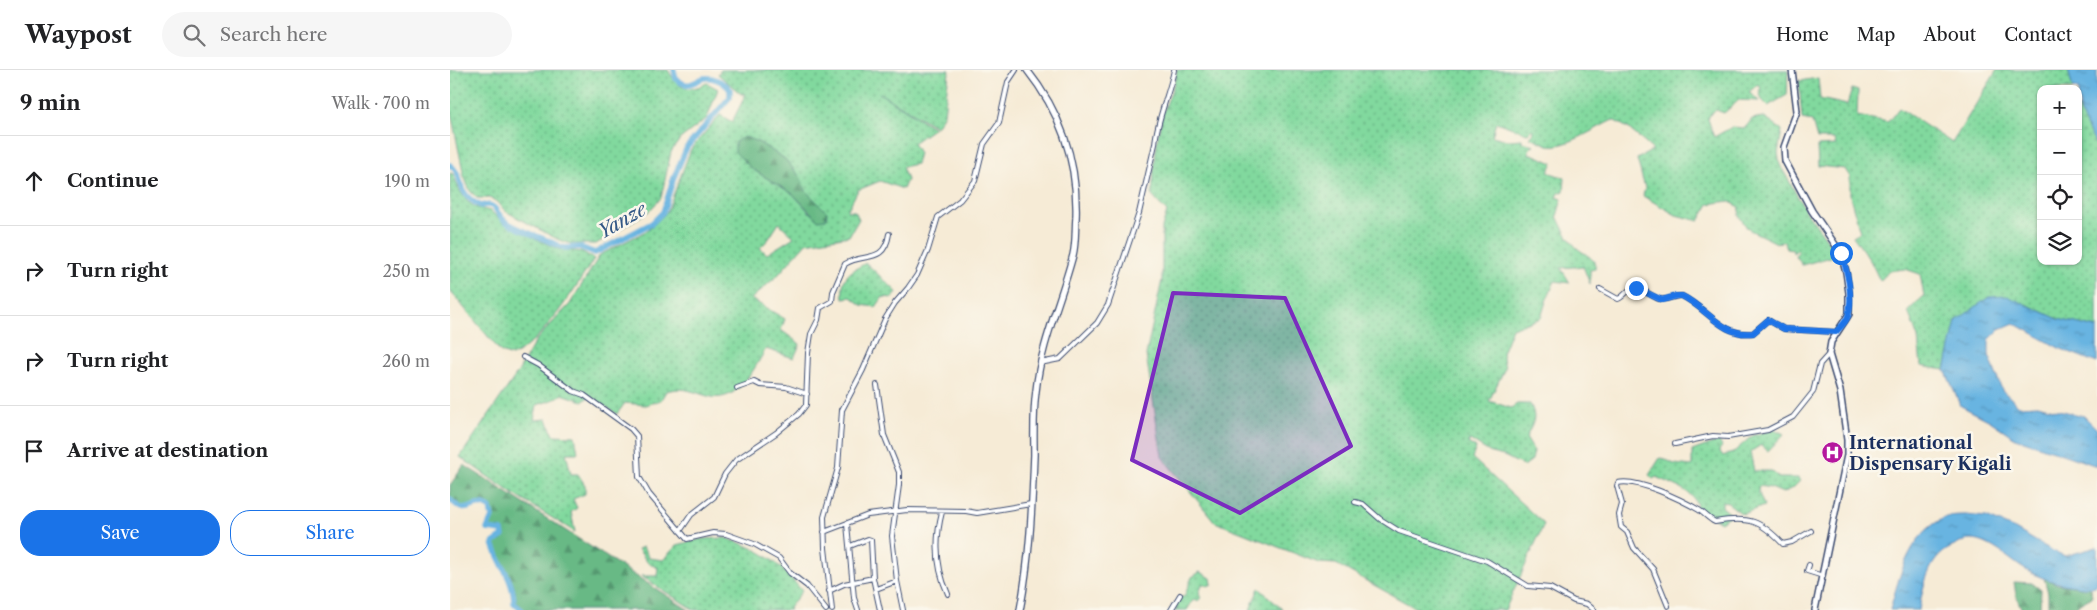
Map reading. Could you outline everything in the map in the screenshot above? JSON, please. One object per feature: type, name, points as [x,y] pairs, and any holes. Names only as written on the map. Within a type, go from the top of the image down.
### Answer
[{"type":"highway","points":[[1020,610],[1028,554],[1034,406],[1043,346],[1073,254],[1077,191],[1072,162],[1060,125],[1042,90],[1026,70]]},
{"type":"main road","points":[[1792,70],[1797,111],[1784,147],[1785,161],[1812,211],[1836,244],[1843,259],[1849,293],[1849,308],[1846,322],[1836,332],[1831,342],[1829,354],[1840,391],[1847,440],[1847,455],[1815,610]]},
{"type":"street","points":[[832,610],[824,532],[826,511],[838,468],[841,414],[844,404],[863,370],[876,337],[892,307],[917,275],[928,250],[938,217],[960,200],[975,180],[984,144],[999,123],[1008,82],[1016,70]]},
{"type":"street","points":[[1040,363],[1060,358],[1097,323],[1108,305],[1139,213],[1156,133],[1174,70]]},
{"type":"street","points":[[680,531],[692,515],[714,497],[725,474],[736,460],[776,433],[799,414],[806,405],[809,344],[820,308],[832,301],[833,292],[845,264],[879,254],[887,244],[889,234]]},
{"type":"street","points":[[1600,290],[1618,298],[1632,288],[1642,290],[1662,300],[1682,296],[1721,325],[1736,332],[1753,333],[1768,320],[1784,329],[1836,332]]},
{"type":"street","points":[[1676,444],[1713,436],[1728,437],[1768,430],[1793,417],[1813,392],[1820,364],[1829,354]]},
{"type":"street","points":[[523,357],[538,365],[573,390],[584,395],[631,429],[637,436],[639,478],[649,494],[686,539],[713,533],[726,534],[759,546],[779,558],[790,574],[807,586],[826,610]]},
{"type":"street","points":[[737,388],[754,382],[760,385],[786,387],[807,394]]},
{"type":"street","points":[[877,385],[884,435],[898,472],[896,511],[892,536],[897,581],[903,610]]},
{"type":"street","points":[[1668,606],[1653,569],[1634,548],[1627,532],[1621,527],[1619,516],[1622,504],[1618,484],[1627,482],[1648,486],[1699,510],[1715,522],[1734,519],[1756,523],[1770,530],[1783,544],[1792,542],[1811,531]]},
{"type":"street","points":[[1355,502],[1364,504],[1380,519],[1399,531],[1487,561],[1528,586],[1550,588],[1574,601],[1590,605],[1594,610]]},
{"type":"street","points":[[824,532],[868,515],[896,511],[966,511],[976,513],[1031,504]]},
{"type":"street","points":[[942,512],[938,528],[937,548],[941,574],[948,594]]},
{"type":"street","points":[[847,524],[858,610]]},
{"type":"street","points":[[850,546],[868,539],[871,540],[873,578],[880,610]]},
{"type":"street","points":[[1809,565],[1807,572],[1823,576]]},
{"type":"street","points":[[829,591],[853,582],[873,578]]},
{"type":"street","points":[[876,589],[897,581]]},
{"type":"street","points":[[1171,610],[1180,595]]},
{"type":"highlighted area","points":[[1173,293],[1285,298],[1351,446],[1240,513],[1132,460]]},
{"type":"green space","points":[[450,70],[668,70],[676,81],[684,87],[694,88],[707,83],[718,89],[707,118],[680,139],[671,152],[661,198],[649,211],[596,244],[571,244],[559,240],[505,211],[498,202],[489,198],[477,198],[470,191],[464,176],[450,108]]},
{"type":"green space","points":[[721,70],[949,70],[944,114],[936,127],[879,93],[934,128],[913,143],[919,153],[916,164],[902,167],[907,180],[903,189],[880,181],[858,190],[847,211],[855,211],[859,219],[849,236],[806,243],[778,275],[751,299],[785,319],[781,330],[800,344],[794,358],[766,349],[749,377],[734,392],[725,396],[715,397],[676,389],[666,391],[661,400],[646,405],[625,403],[617,414],[590,396],[583,401],[562,394],[555,399],[537,405],[534,420],[547,419],[553,435],[575,436],[578,453],[566,453],[571,474],[578,474],[585,485],[585,494],[573,499],[577,508],[571,512],[575,532],[510,492],[460,457],[518,372],[536,340],[570,304],[600,255],[648,230],[667,212],[691,149],[720,115],[732,122],[746,94],[741,94],[718,74]],"holes":[[[744,137],[758,142],[785,159],[800,177],[806,191],[820,206],[810,213],[793,194],[752,169]],[[779,223],[794,237],[767,254],[760,248],[768,240]]]},
{"type":"green space","points":[[1177,70],[1788,70],[1787,95],[1768,106],[1762,100],[1759,91],[1761,88],[1758,84],[1749,92],[1759,101],[1739,100],[1724,113],[1716,110],[1711,113],[1708,119],[1714,137],[1732,127],[1745,128],[1752,119],[1763,117],[1782,130],[1778,153],[1780,165],[1806,211],[1838,255],[1802,265],[1795,255],[1799,251],[1797,250],[1793,253],[1793,250],[1787,249],[1784,241],[1777,243],[1748,229],[1739,216],[1740,207],[1728,201],[1709,204],[1699,221],[1676,215],[1643,196],[1645,188],[1637,159],[1653,150],[1628,128],[1613,120],[1572,141],[1555,145],[1548,145],[1530,137],[1534,132],[1532,129],[1528,133],[1496,122],[1492,136],[1508,140],[1522,139],[1522,142],[1534,145],[1529,150],[1529,154],[1553,163],[1548,172],[1565,178],[1564,191],[1559,193],[1557,197],[1562,199],[1557,216],[1572,243],[1594,261],[1595,269],[1590,270],[1590,284],[1583,266],[1561,268],[1570,283],[1555,281],[1541,318],[1512,328],[1502,353],[1505,368],[1489,401],[1511,408],[1517,404],[1530,404],[1534,418],[1526,438],[1534,451],[1532,460],[1524,466],[1504,456],[1491,453],[1470,440],[1468,443],[1476,448],[1472,458],[1544,524],[1505,610],[1419,610],[1336,564],[1319,563],[1215,522],[1162,457],[1146,355],[1162,280],[1162,228],[1167,212],[1152,196],[1160,126]]},
{"type":"green space","points":[[1997,70],[2068,70],[2072,85],[2037,85],[2037,265],[2082,265],[2082,115],[2097,147],[2097,328],[2058,319],[2026,304],[1951,348],[1945,370],[1921,366],[1918,338],[1908,311],[1924,296],[1920,274],[1905,269],[1889,271],[1880,281],[1871,262],[1853,236],[1860,232],[1850,196],[1850,177],[1845,169],[1818,166],[1817,146],[1836,145],[1834,139],[1817,139],[1812,121],[1802,119],[1799,81],[1818,78],[1820,99],[1847,105],[1852,89],[1858,91],[1857,116],[1888,122],[1899,108],[1952,143]]},
{"type":"green space","points":[[744,137],[758,142],[785,159],[800,177],[806,191],[827,212],[826,219],[818,220],[793,194],[752,169],[735,152],[735,142]]},
{"type":"green space","points":[[450,173],[453,174],[460,191],[467,201],[475,207],[490,211],[511,227],[558,249],[583,252],[594,259],[558,313],[535,339],[524,349],[512,356],[501,352],[450,291]]},
{"type":"green space","points":[[866,263],[897,292],[893,298],[883,297],[876,307],[861,305],[851,297],[843,298],[843,285],[847,276]]},
{"type":"green space","points":[[1774,429],[1784,434],[1768,451],[1761,445],[1750,452],[1754,471],[1772,471],[1779,478],[1798,478],[1800,481],[1783,493],[1759,486],[1758,491],[1764,506],[1742,514],[1728,503],[1722,502],[1722,507],[1731,514],[1721,522],[1697,508],[1693,497],[1688,493],[1656,477],[1653,479],[1649,475],[1660,458],[1674,464],[1692,466],[1692,451],[1719,441],[1722,447],[1719,450],[1723,456],[1735,451],[1752,436]]},
{"type":"green space","points":[[464,465],[689,610],[525,610],[516,601],[511,579],[497,551],[495,543],[504,536],[504,530],[499,528],[490,529],[489,527],[493,518],[492,507],[479,503],[466,508],[458,505],[450,496],[450,485]]},
{"type":"green space","points":[[725,538],[738,542],[768,557],[785,572],[802,591],[789,608],[790,610],[694,610],[641,576],[657,576],[658,568],[648,563],[638,549],[643,547],[649,558],[663,560],[677,545],[701,539]]},
{"type":"green space","points":[[1200,572],[1211,578],[1212,584],[1208,586],[1202,584],[1199,593],[1201,598],[1198,601],[1194,599],[1187,610],[1175,610],[1181,597],[1184,597],[1192,577]]},
{"type":"green space","points":[[2044,578],[2057,584],[2091,588],[2092,597],[2076,606],[2074,610],[2048,610],[2048,593]]},
{"type":"green space","points":[[2014,582],[2032,583],[2041,590],[2040,610],[2022,610],[2016,596]]},
{"type":"green space","points":[[1259,588],[1283,610],[1250,610]]},
{"type":"water","points":[[2068,70],[2097,70],[2097,147],[2082,116],[2082,85],[2072,85]]},
{"type":"water","points":[[2007,296],[2058,319],[2097,328],[2097,363],[2059,348],[2014,323],[2000,329],[1989,340],[1989,355],[2002,390],[2019,406],[2037,405],[2084,416],[2097,429],[2097,466],[2015,438],[1990,421],[1961,406],[1945,370],[1956,321],[1989,297]]},
{"type":"water","points":[[1966,515],[1986,517],[2015,529],[2065,556],[2097,547],[2097,585],[2083,587],[2061,584],[2047,579],[2021,567],[1987,544],[1972,540],[1964,541],[1950,548],[1936,559],[1928,574],[1922,592],[1919,610],[1890,610],[1902,569],[1915,544],[1923,534],[1933,524],[1946,517]]},
{"type":"waterway","name":"Yanze","points":[[450,165],[455,169],[467,196],[481,206],[490,205],[511,225],[559,246],[565,248],[580,247],[595,253],[652,223],[663,212],[674,177],[687,147],[730,97],[730,90],[725,84],[717,80],[705,78],[692,84],[686,84],[676,79],[674,70]]},
{"type":"waterway","name":"Yanze","points":[[450,499],[462,508],[479,505],[490,508],[492,517],[487,529],[502,531],[503,536],[493,543],[512,587],[514,603],[522,610]]},
{"type":"place","name":"International Dispensary Kigali","points":[[1833,453]]},
{"type":"route","points":[[1636,288],[1662,300],[1676,296],[1689,299],[1731,331],[1753,333],[1761,324],[1768,320],[1775,322],[1784,329],[1836,332],[1846,322],[1849,308],[1846,272],[1841,253]]}]
